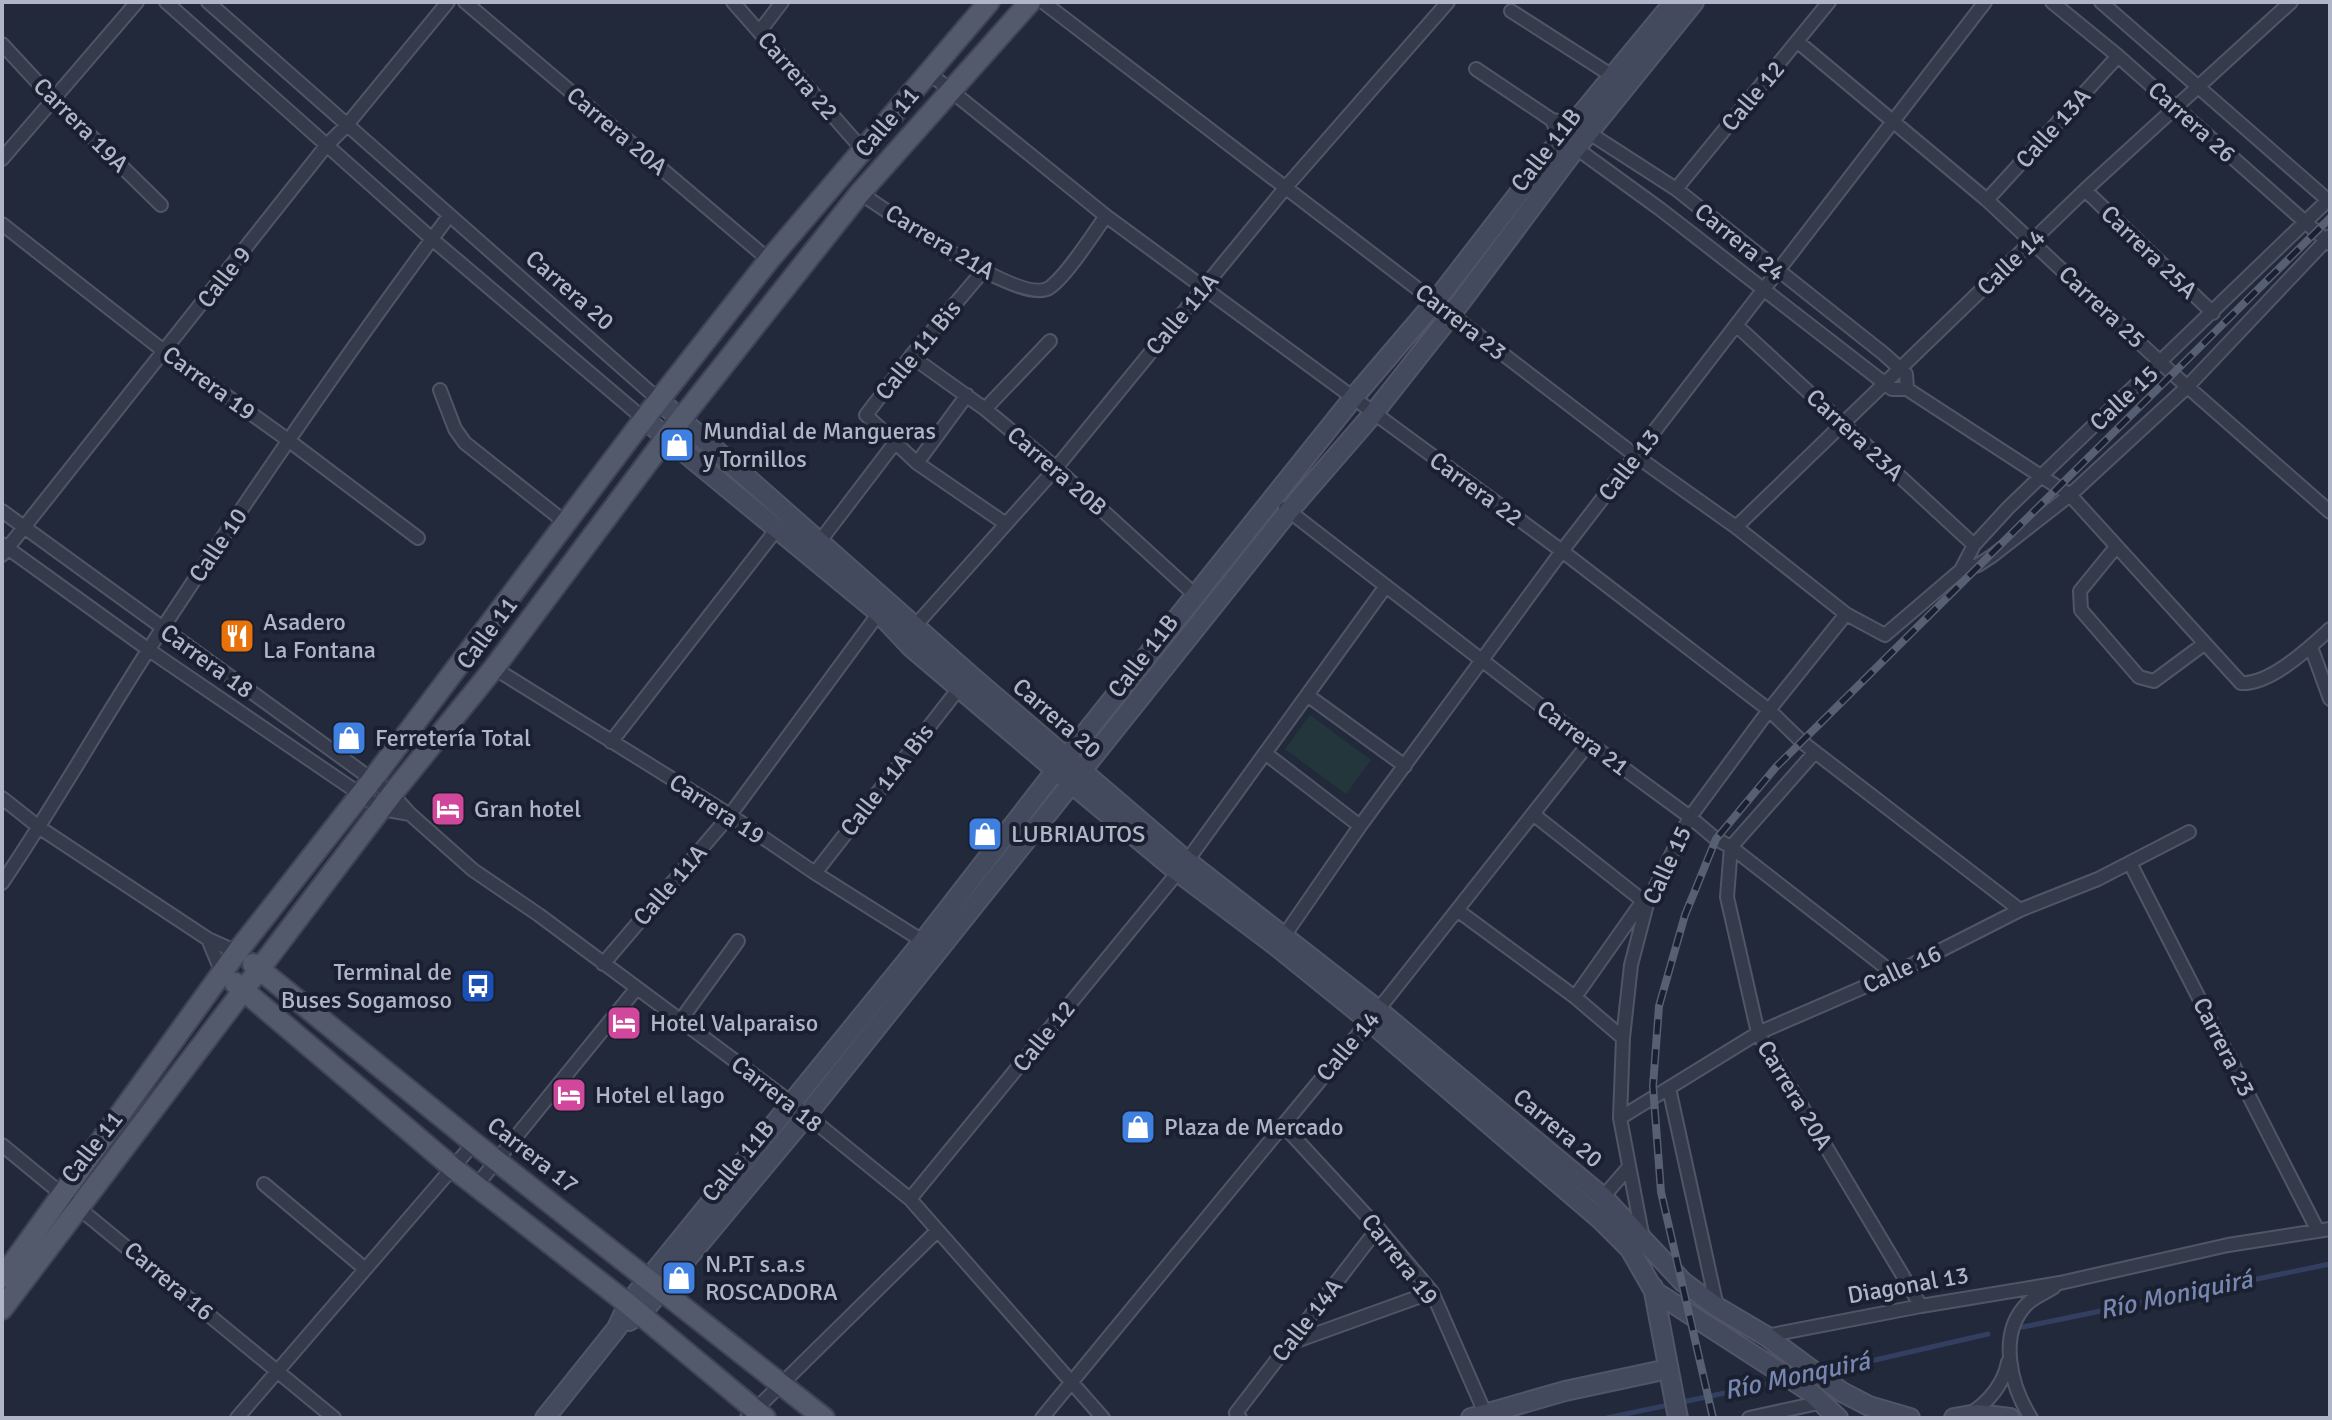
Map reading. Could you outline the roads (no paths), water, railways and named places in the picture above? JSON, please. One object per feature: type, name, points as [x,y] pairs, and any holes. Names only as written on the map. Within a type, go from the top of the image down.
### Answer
[{"type":"main road","name":"Calle 11","points":[[2,1309],[237,952],[769,260],[989,2]]},
{"type":"main road","name":"Calle 11","points":[[2,1278],[71,1201],[245,991],[387,802],[494,668],[666,438],[860,193],[1030,2]]},
{"type":"main road","name":"Carrera 17","points":[[237,952],[824,1418]]},
{"type":"main road","points":[[222,973],[452,1167],[634,1309],[756,1415]]},
{"type":"street","points":[[2,159],[137,2]]},
{"type":"street","name":"Carrera 20","points":[[166,2],[432,239],[666,438],[879,613],[911,647],[1061,764]]},
{"type":"street","name":"Carrera 20","points":[[208,2],[820,541],[1061,764],[1275,945],[1373,1016],[1603,1197],[1683,1282],[1717,1307],[1766,1336],[1827,1382],[1869,1406],[1910,1418]]},
{"type":"street","name":"Calle 9","points":[[4,549],[165,352],[326,146],[448,2]]},
{"type":"street","name":"Carrera 20A","points":[[465,2],[769,260]]},
{"type":"street","name":"Carrera 22","points":[[733,2],[863,150]]},
{"type":"street","points":[[760,31],[782,2]]},
{"type":"street","name":"Carrera 23","points":[[1043,2],[1636,456],[1736,527],[1846,614],[1885,635]]},
{"type":"street","name":"Calle 11A","points":[[915,626],[1056,468],[1286,187],[1448,2]]},
{"type":"street","name":"Calle 11B","points":[[1582,128],[1614,77],[1674,2]]},
{"type":"street","name":"Calle 11B","points":[[931,946],[1061,764],[1353,398],[1568,144],[1694,2]]},
{"type":"street","name":"Calle 12","points":[[1676,189],[1829,2]]},
{"type":"street","name":"Calle 13","points":[[1284,936],[1360,826],[1562,551],[1985,2]]},
{"type":"street","name":"Carrera 26","points":[[2052,2],[2329,240]]},
{"type":"street","name":"Carrera 26","points":[[2101,2],[2118,7],[2198,87],[2329,201]]},
{"type":"street","name":"Calle 14","points":[[1736,527],[2085,190],[2287,3]]},
{"type":"street","points":[[1511,11],[1614,77]]},
{"type":"street","name":"Carrera 25","points":[[1798,42],[1987,200],[2187,387],[2330,512]]},
{"type":"street","name":"Carrera 19A","points":[[2,44],[161,205]]},
{"type":"street","name":"Calle 13A","points":[[1987,200],[2118,56]]},
{"type":"street","name":"Carrera 24","points":[[1476,69],[1552,120],[1582,128],[1676,189],[1900,369]]},
{"type":"street","name":"Carrera 22","points":[[929,73],[1106,216],[1562,551],[1769,710],[1815,752],[2020,910]]},
{"type":"street","points":[[1552,120],[1568,144]]},
{"type":"street","name":"Calle 11B","points":[[545,1418],[800,1110],[931,946],[1077,778],[1289,511],[1373,414],[1451,315],[1568,144]]},
{"type":"street","name":"Carrera 24","points":[[1568,144],[1764,289],[1892,389],[1907,389],[2070,495],[2241,683],[2253,684],[2270,676],[2311,647]]},
{"type":"street","name":"Carrera 25A","points":[[2085,190],[2213,313]]},
{"type":"street","name":"Carrera 21A","points":[[860,193],[983,271],[1022,289],[1039,292],[1050,287],[1106,216]]},
{"type":"street","name":"Calle 15","points":[[1885,635],[1961,570],[1974,545],[2041,477],[2329,201]]},
{"type":"street","name":"Calle 10","points":[[2,883],[40,828],[162,629],[288,440],[449,216]]},
{"type":"street","name":"Carrera 19","points":[[2,224],[165,352],[418,538]]},
{"type":"street","name":"Calle 15","points":[[1961,570],[1978,565],[1992,556],[2070,495],[2187,387],[2329,240]]},
{"type":"street","name":"Calle 11 Bis","points":[[894,444],[866,415],[983,271]]},
{"type":"street","name":"Carrera 23A","points":[[1736,325],[1974,545]]},
{"type":"street","points":[[985,409],[1050,341]]},
{"type":"street","name":"Carrera 20B","points":[[911,356],[967,395],[1056,468],[1195,595]]},
{"type":"street","points":[[1900,369],[1906,374],[1907,389]]},
{"type":"street","points":[[440,390],[455,429],[465,443],[566,523]]},
{"type":"street","points":[[917,463],[967,395]]},
{"type":"street","points":[[820,541],[894,444],[1006,524]]},
{"type":"street","name":"Carrera 21","points":[[1273,499],[1894,974]]},
{"type":"street","name":"Carrera 18","points":[[2,511],[387,802],[410,814],[473,870],[539,915],[800,1110],[910,1199],[1103,1418]]},
{"type":"street","points":[[611,742],[776,530]]},
{"type":"street","points":[[2116,547],[2080,591],[2079,599],[2081,610],[2139,677],[2154,681],[2204,644]]},
{"type":"street","name":"Carrera 18","points":[[4,549],[149,650],[387,802]]},
{"type":"street","name":"Calle 12","points":[[910,1199],[1182,867],[1386,586]]},
{"type":"street","name":"Calle 11A","points":[[603,964],[730,815],[879,613]]},
{"type":"street","name":"Calle 15","points":[[1644,1242],[1620,1118],[1623,1038],[1631,965],[1645,903],[1690,817],[1769,710],[1846,614]]},
{"type":"street","points":[[2330,629],[2311,647],[2330,699]]},
{"type":"street","name":"Carrera 19","points":[[494,668],[730,815],[931,946]]},
{"type":"street","name":"Calle 11A Bis","points":[[815,873],[960,687]]},
{"type":"street","points":[[1307,695],[1405,766]]},
{"type":"street","name":"Calle 14","points":[[1042,1418],[1373,1016],[1589,743]]},
{"type":"street","points":[[1731,847],[1815,752]]},
{"type":"street","points":[[1265,753],[1360,826]]},
{"type":"street","name":"Carrera 17","points":[[2,798],[40,828],[208,939],[237,952]]},
{"type":"street","points":[[1533,814],[1645,903],[1575,997]]},
{"type":"street","name":"Calle 16","points":[[1620,1118],[1758,1033],[1894,974],[2020,910],[2098,879],[2189,832]]},
{"type":"street","name":"Carrera 20A","points":[[1731,847],[1727,897],[1758,1033],[1921,1306]]},
{"type":"street","name":"Carrera 23","points":[[2130,863],[2324,1230]]},
{"type":"street","name":"Carrera 20","points":[[1182,867],[1284,936],[1616,1234],[1642,1266],[1654,1291],[1776,1368],[1816,1396],[1838,1418]]},
{"type":"street","points":[[1457,910],[1575,997],[1623,1038]]},
{"type":"street","points":[[208,939],[222,973]]},
{"type":"street","points":[[680,1021],[738,941]]},
{"type":"street","points":[[476,1186],[636,989]]},
{"type":"street","points":[[1669,1088],[1717,1307]]},
{"type":"street","name":"Carrera 19","points":[[1283,1125],[1432,1292],[1478,1416]]},
{"type":"street","points":[[237,1418],[474,1143]]},
{"type":"street","name":"Carrera 16","points":[[2,1145],[334,1418]]},
{"type":"street","points":[[1603,1197],[1629,1167]]},
{"type":"street","points":[[264,1184],[364,1268]]},
{"type":"street","name":"Calle 14A","points":[[1238,1415],[1286,1345],[1378,1228]]},
{"type":"street","name":"Diagonal 13","points":[[1766,1336],[2060,1283],[2228,1245],[2324,1230]]},
{"type":"street","points":[[756,1415],[782,1384],[937,1231]]},
{"type":"street","points":[[1644,1242],[1678,1418]]},
{"type":"street","name":"Diagonal 13","points":[[2031,1418],[2014,1382],[2010,1338],[2018,1315],[2036,1297],[2060,1283]]},
{"type":"street","points":[[1286,1345],[1432,1292]]},
{"type":"street","name":"Diagonal 13","points":[[1958,1417],[1974,1412],[1994,1393],[2007,1369],[2011,1351]]},
{"type":"street","points":[[1478,1416],[1565,1391],[1669,1376]]},
{"type":"street","points":[[1749,1418],[1816,1396]]},
{"type":"street","points":[[1958,1417],[1977,1414],[2010,1418]]},
{"type":"waterway","name":"Río Moniquirá","points":[[2023,1327],[2330,1264]]},
{"type":"waterway","name":"Río Monquirá","points":[[1823,1372],[1988,1334]]},
{"type":"waterway","name":"Río Monquirá","points":[[1607,1418],[1782,1381]]},
{"type":"railway","points":[[1713,1418],[1661,1192],[1653,1086],[1659,1006],[1685,915],[1716,839],[1776,767],[2330,218]]},
{"type":"place","name":"Mundial de Mangueras y Tornillos","points":[[677,445]]},
{"type":"place","name":"Asadero La Fontana","points":[[237,636]]},
{"type":"place","name":"Ferretería Total","points":[[349,738]]},
{"type":"place","name":"Gran hotel","points":[[448,809]]},
{"type":"place","name":"LUBRIAUTOS","points":[[985,834]]},
{"type":"place","name":"Terminal de Buses Sogamoso","points":[[478,986]]},
{"type":"place","name":"Hotel Valparaiso","points":[[624,1023]]},
{"type":"place","name":"Hotel el lago","points":[[569,1095]]},
{"type":"place","name":"Plaza de Mercado","points":[[1138,1127]]},
{"type":"place","name":"N.P.T s.a.s ROSCADORA","points":[[679,1278]]}]
